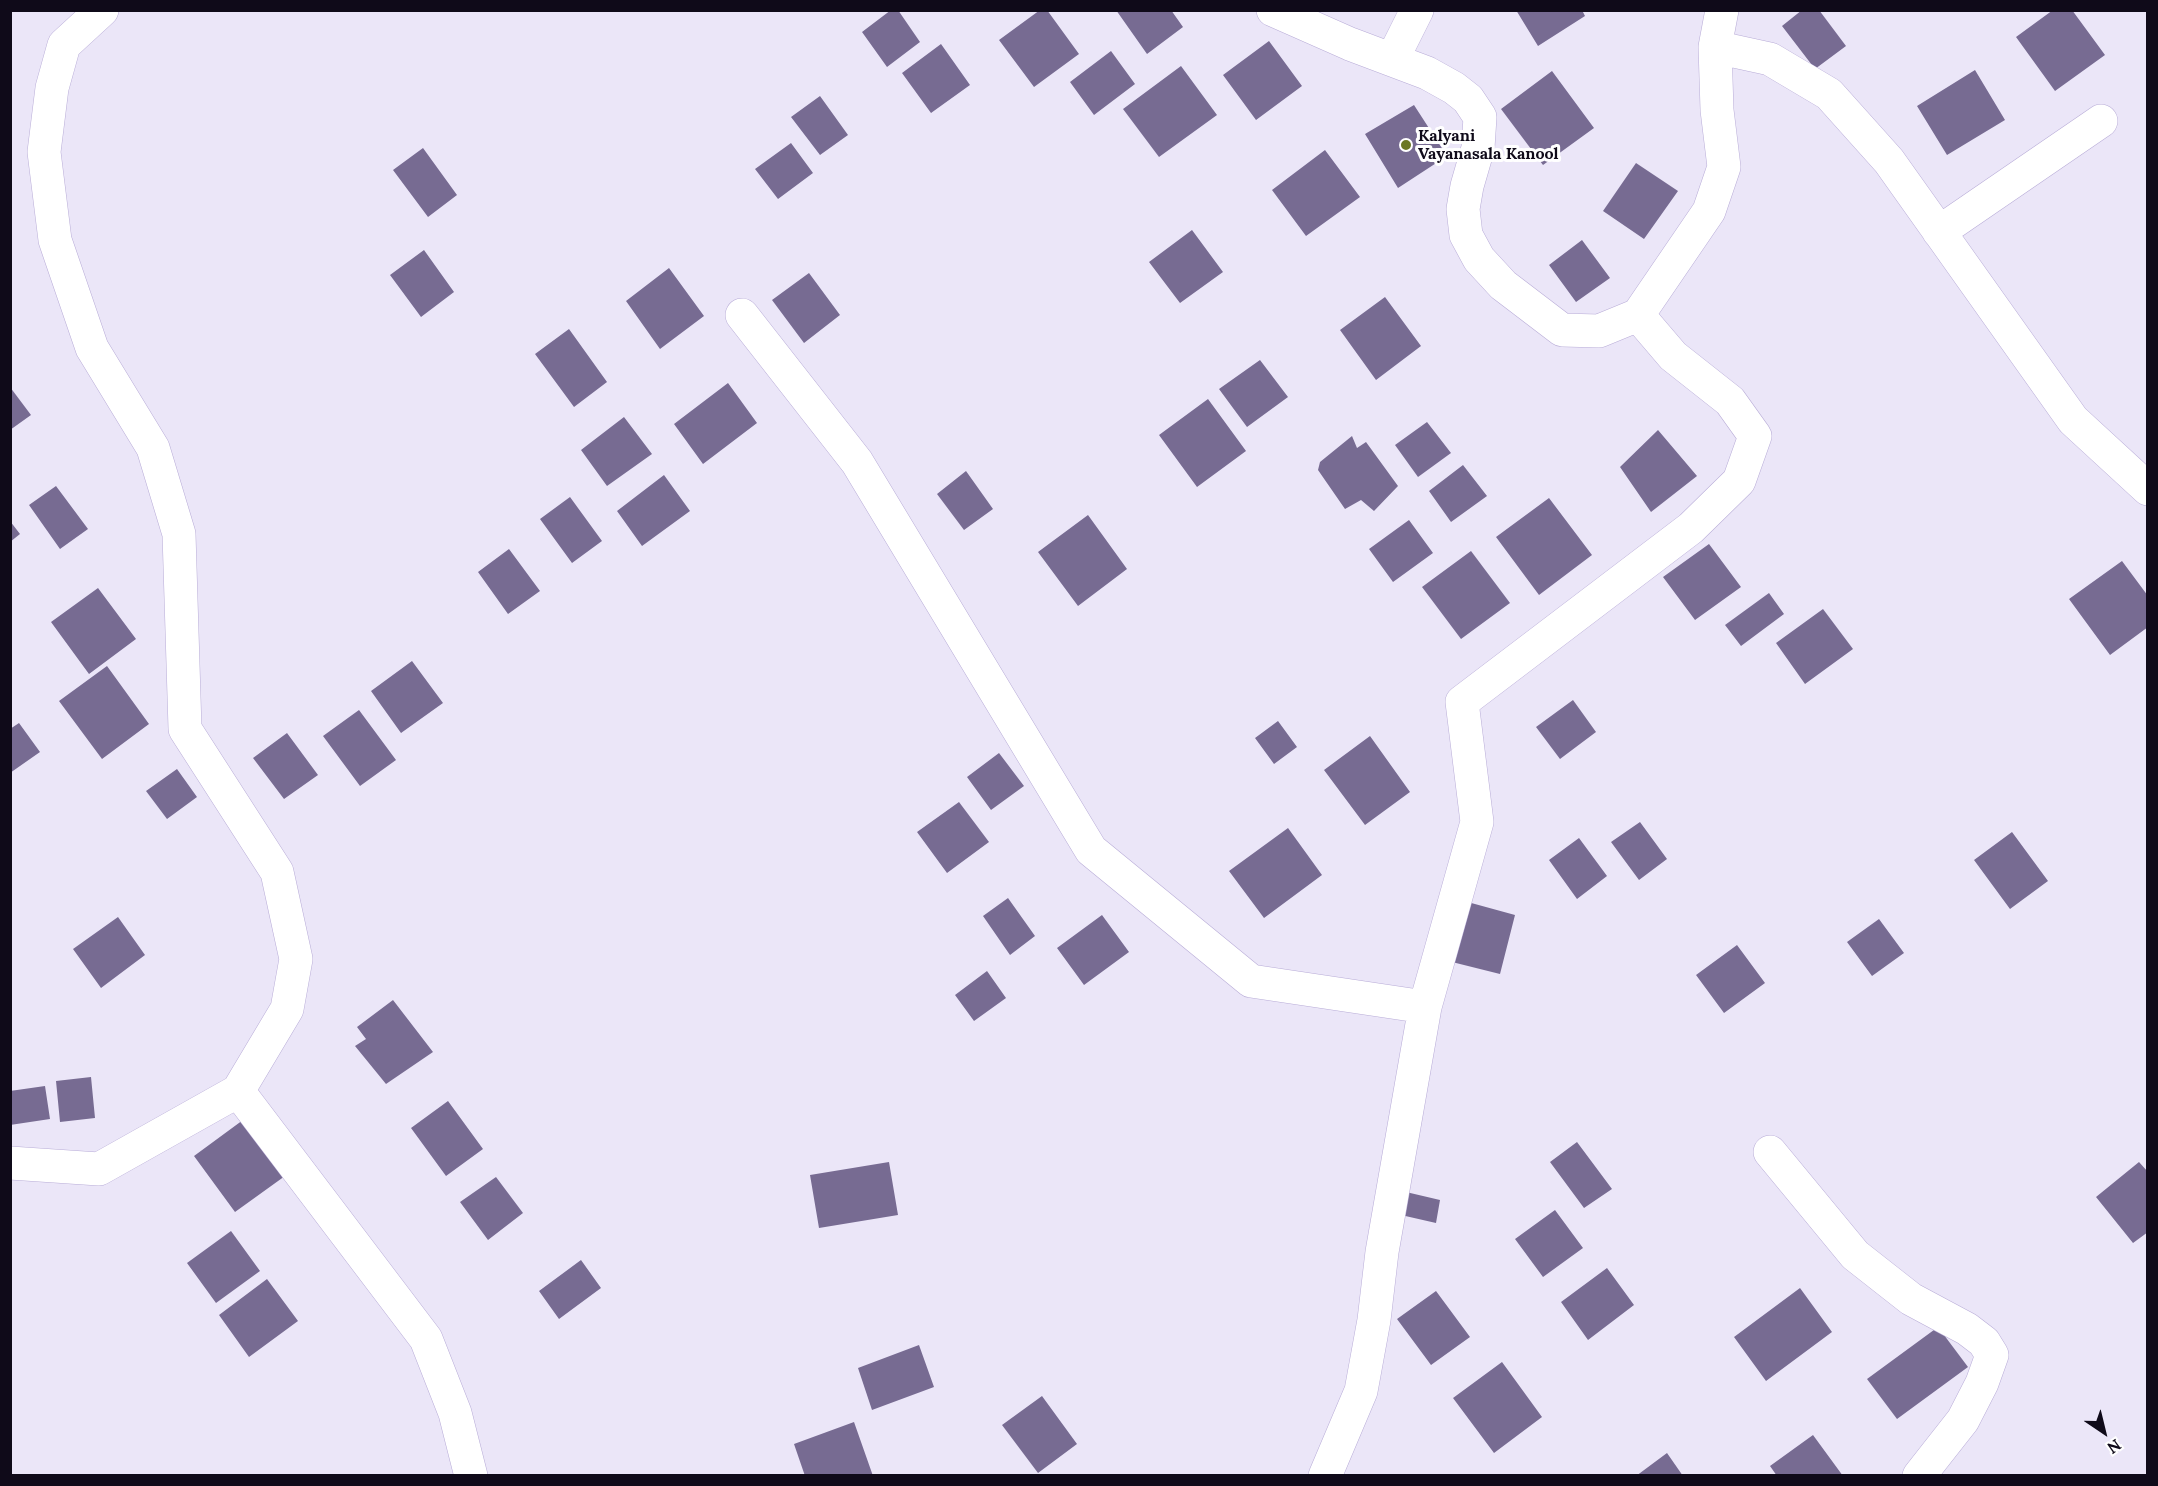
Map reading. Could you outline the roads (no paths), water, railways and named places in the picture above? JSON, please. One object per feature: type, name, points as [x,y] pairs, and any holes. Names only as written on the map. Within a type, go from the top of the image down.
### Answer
[{"type":"street","points":[[10,1163],[99,1169],[238,1091],[287,1009],[296,959],[277,872],[185,729],[179,534],[153,448],[92,348],[56,240],[44,152],[52,88],[64,45],[102,10]]},
{"type":"street","points":[[1273,10],[1350,44],[1426,72],[1468,99],[1480,117],[1478,148],[1463,209],[1467,235],[1479,259],[1503,285],[1562,330],[1599,331],[1638,315],[1709,211],[1724,167],[1717,110],[1715,47],[1722,10]]},
{"type":"street","points":[[1393,58],[1417,10]]},
{"type":"street","points":[[1715,47],[1770,60],[1829,94],[1889,161],[2073,420],[2148,489]]},
{"type":"street","points":[[1939,232],[2101,121]]},
{"type":"street","points":[[742,315],[856,462],[1091,850],[1251,981],[1425,1007]]},
{"type":"street","points":[[1325,1476],[1361,1391],[1374,1320],[1382,1252],[1425,1007],[1477,822],[1462,702],[1691,528],[1739,481],[1755,436],[1730,401],[1672,356],[1638,315]]},
{"type":"street","points":[[238,1091],[426,1339],[455,1413],[471,1476]]},
{"type":"street","points":[[1770,1152],[1855,1254],[1911,1299],[1967,1329],[1984,1342],[1992,1355],[1982,1383],[1963,1420],[1919,1476]]},
{"type":"place","name":"Kalyani Vayanasala Kanool","points":[[1406,145]]}]
